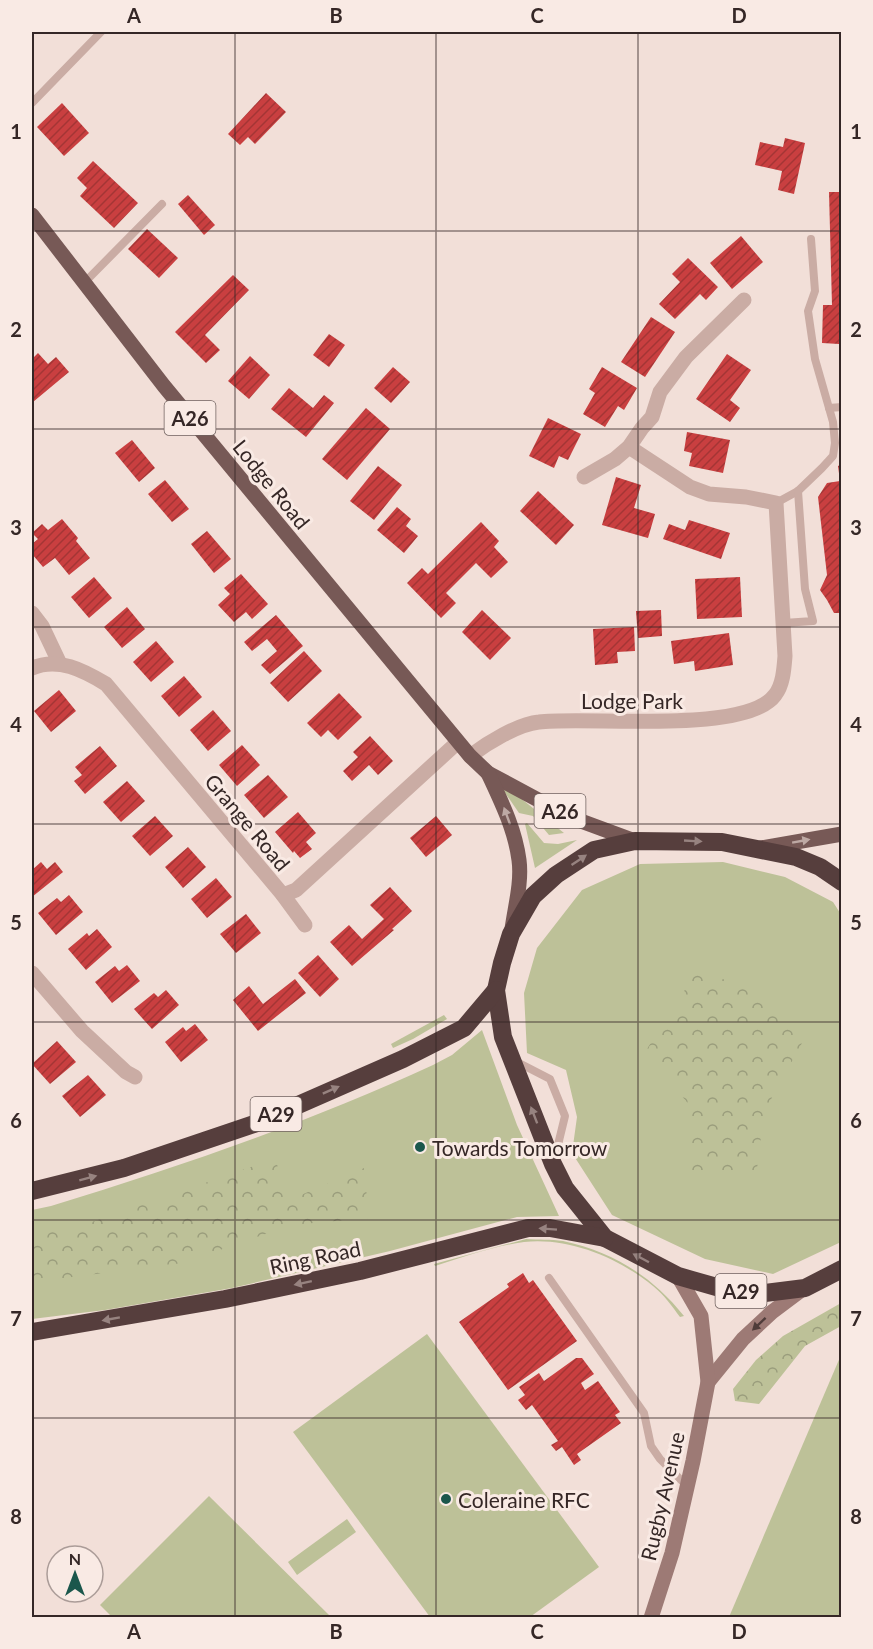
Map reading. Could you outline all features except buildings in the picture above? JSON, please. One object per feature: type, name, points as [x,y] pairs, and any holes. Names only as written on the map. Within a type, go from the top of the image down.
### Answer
[{"type":"highway","name":"A29","points":[[842,882],[820,867],[796,857],[761,848],[722,842],[635,841],[594,850],[556,875],[533,896],[511,934],[496,990],[503,1037],[553,1164],[566,1188],[605,1238],[678,1276],[720,1288],[757,1294],[805,1288],[842,1269]]},
{"type":"highway","name":"A29","points":[[32,1191],[124,1168],[257,1123],[403,1059],[464,1028],[496,990]]},
{"type":"highway","name":"Ring Road","points":[[32,1332],[225,1299],[349,1273],[528,1228],[550,1228],[605,1238]]},
{"type":"main road","name":"Lodge Road","points":[[32,215],[164,386],[470,756],[488,773],[576,819],[635,841]]},
{"type":"main road","name":"Lodge Road","points":[[488,773],[511,824],[520,861],[519,885],[511,934]]},
{"type":"main road","name":"A29","points":[[761,848],[842,834]]},
{"type":"street","points":[[584,477],[615,459],[628,447],[652,417],[660,392],[686,357],[744,300]]},
{"type":"street","points":[[628,447],[690,487],[710,494],[746,497],[776,503],[784,623]]},
{"type":"street","points":[[32,613],[42,626],[60,664]]},
{"type":"street","name":"Lodge Park","points":[[470,756],[490,741],[537,722],[707,720],[751,712],[775,696],[784,675],[784,623]]},
{"type":"street","name":"Grange Road","points":[[32,669],[42,664],[60,664],[83,670],[106,684],[283,895],[296,890],[458,742]]},
{"type":"street","points":[[283,895],[305,925]]},
{"type":"street","points":[[32,973],[82,1031],[126,1072],[135,1077]]},
{"type":"street","name":"Rugby Avenue","points":[[651,1617],[672,1553],[708,1382],[701,1316],[678,1276]]},
{"type":"street","name":"Rugby Avenue","points":[[708,1382],[743,1339],[772,1312],[805,1288]]},
{"type":"lane","points":[[32,103],[100,32]]},
{"type":"lane","points":[[84,283],[162,204]]},
{"type":"lane","points":[[776,503],[798,491],[833,456],[838,437],[815,359],[808,311],[815,291],[811,239]]},
{"type":"lane","points":[[829,408],[842,407]]},
{"type":"lane","points":[[784,623],[813,621],[805,589],[798,491]]},
{"type":"lane","points":[[513,1060],[550,1079],[566,1116],[553,1164]]},
{"type":"lane","points":[[549,1278],[644,1413],[651,1446],[660,1459],[687,1486]]},
{"type":"green space","points":[[503,784],[564,833],[549,835],[533,816],[519,813],[501,787]]},
{"type":"green space","points":[[527,823],[544,843],[558,844],[577,840],[535,868],[525,824]]},
{"type":"green space","points":[[723,862],[785,877],[833,902],[842,916],[841,1242],[773,1274],[705,1259],[612,1215],[572,1153],[577,1117],[566,1070],[527,1053],[524,993],[537,948],[582,890],[640,864]]},
{"type":"green space","points":[[697,971],[761,991],[807,1034],[764,1112],[756,1177],[692,1176],[691,1107],[645,1052]]},
{"type":"green space","points":[[444,1015],[447,1019],[393,1048],[391,1044]]},
{"type":"green space","points":[[482,1030],[517,1125],[559,1216],[517,1217],[390,1251],[232,1288],[105,1310],[32,1319],[32,1210],[197,1159],[340,1105],[387,1086],[452,1055]]},
{"type":"green space","points":[[274,1159],[294,1198],[364,1168],[369,1218],[291,1225],[183,1263],[32,1282],[32,1235],[95,1221]]},
{"type":"green space","points":[[526,1239],[563,1241],[615,1259],[645,1278],[659,1289],[684,1316],[680,1317],[661,1293],[640,1276],[609,1258],[576,1246],[541,1241],[524,1242],[490,1249],[435,1266],[434,1264]]},
{"type":"green space","points":[[841,1303],[841,1326],[805,1346],[759,1404],[735,1401],[733,1389],[756,1360],[783,1336]]},
{"type":"green space","name":"Coleraine RFC","points":[[427,1334],[599,1567],[530,1617],[430,1617],[293,1432]]},
{"type":"green space","points":[[841,1355],[841,1617],[729,1617]]},
{"type":"green space","points":[[209,1496],[331,1617],[112,1617],[100,1605],[105,1604],[105,1600]]},
{"type":"green space","points":[[347,1519],[356,1532],[297,1575],[288,1562]]},
{"type":"place","name":"Towards Tomorrow","points":[[420,1147]]},
{"type":"place","name":"Coleraine RFC","points":[[446,1499]]}]
